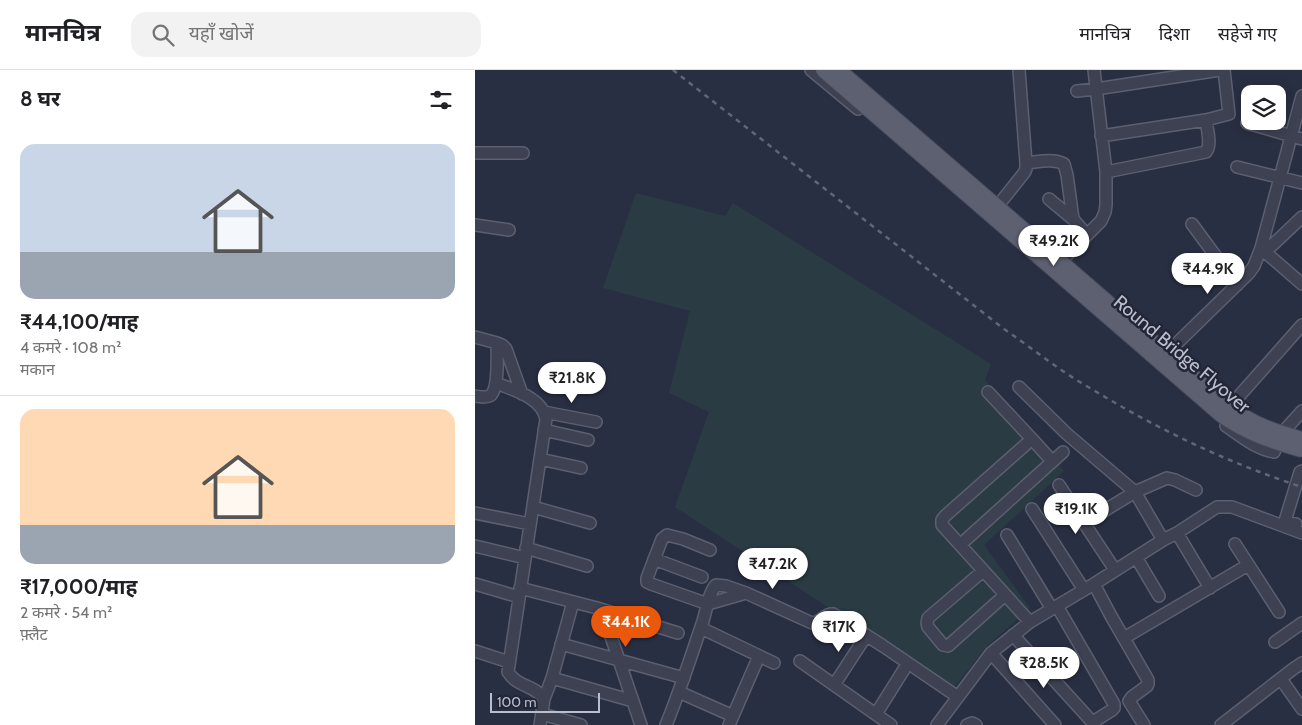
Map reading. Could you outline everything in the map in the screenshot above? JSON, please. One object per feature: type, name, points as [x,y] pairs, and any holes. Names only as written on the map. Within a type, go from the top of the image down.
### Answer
[{"type":"main road","name":"Round Bridge Flyover","points":[[823,70],[1221,415],[1258,436],[1302,450]]},
{"type":"main road","name":"Round Bridge Flyover","points":[[839,70],[1228,406],[1255,423],[1269,429],[1302,437]]},
{"type":"street","points":[[811,70],[1084,302],[1219,421],[1254,444],[1267,451],[1274,452],[1284,431],[1302,412]]},
{"type":"street","points":[[846,70],[1232,404],[1259,421],[1302,437]]},
{"type":"street","points":[[1000,202],[1026,169],[1019,70]]},
{"type":"street","points":[[1064,258],[1101,221],[1105,212],[1106,172],[1094,70]]},
{"type":"street","points":[[1077,91],[1220,70]]},
{"type":"street","points":[[1101,136],[1206,120],[1229,114],[1224,70]]},
{"type":"street","points":[[1170,350],[1252,269],[1263,250],[1281,177],[1296,137],[1302,96]]},
{"type":"street","points":[[1106,172],[1206,152],[1209,150],[1209,146],[1206,120]]},
{"type":"street","points":[[1272,130],[1296,137]]},
{"type":"street","points":[[475,153],[523,153]]},
{"type":"street","points":[[1026,163],[1054,161],[1064,164],[1073,219]]},
{"type":"street","points":[[1237,167],[1302,183]]},
{"type":"street","points":[[1049,199],[1073,219],[1087,235]]},
{"type":"street","points":[[1263,250],[1302,217]]},
{"type":"street","points":[[1192,224],[1237,285]]},
{"type":"street","points":[[475,225],[509,230]]},
{"type":"street","points":[[1263,250],[1302,284]]},
{"type":"street","points":[[1232,404],[1302,325]]},
{"type":"street","points":[[475,337],[497,343],[506,349],[522,394]]},
{"type":"street","points":[[475,396],[490,395],[493,392],[496,383],[497,343]]},
{"type":"street","points":[[496,383],[529,397],[544,412],[546,419],[508,672],[513,680],[538,692],[544,700]]},
{"type":"street","points":[[1019,387],[1067,434],[1135,492],[1163,540]]},
{"type":"street","points":[[988,392],[1052,462]]},
{"type":"street","points":[[544,412],[596,422]]},
{"type":"street","points":[[544,430],[588,440]]},
{"type":"street","points":[[1030,622],[942,525],[942,520],[1032,439]]},
{"type":"street","points":[[960,545],[1063,452]]},
{"type":"street","points":[[540,459],[581,468]]},
{"type":"street","points":[[1302,470],[1285,521],[1302,526]]},
{"type":"street","points":[[1084,523],[1135,492],[1167,478],[1197,490]]},
{"type":"street","points":[[1059,485],[1115,570]]},
{"type":"street","points":[[533,507],[590,523]]},
{"type":"street","points":[[943,723],[958,697],[991,654],[1013,635],[1030,622],[1217,507],[1232,507],[1302,533]]},
{"type":"street","points":[[1032,509],[1124,638],[1148,680],[1149,684],[1129,701],[1144,725]]},
{"type":"street","points":[[475,513],[530,524]]},
{"type":"street","points":[[1177,533],[1210,588]]},
{"type":"street","points":[[710,550],[667,535],[662,539],[654,558],[647,578],[648,583],[708,604],[746,593]]},
{"type":"street","points":[[1007,536],[1114,704],[1114,708],[1094,724],[1013,635]]},
{"type":"street","points":[[1235,544],[1279,612]]},
{"type":"street","points":[[475,546],[526,553],[587,566]]},
{"type":"street","points":[[1136,557],[1159,596]]},
{"type":"street","points":[[654,558],[702,577]]},
{"type":"street","points":[[1124,638],[1249,565]]},
{"type":"street","points":[[983,571],[929,618],[927,627],[943,645],[948,646],[1005,595]]},
{"type":"street","points":[[475,584],[573,602],[679,633]]},
{"type":"street","points":[[666,725],[716,585],[726,586],[746,593],[812,623],[818,622],[830,613],[833,614],[958,697]]},
{"type":"street","points":[[573,602],[544,700],[541,720],[581,725]]},
{"type":"street","points":[[602,610],[641,725]]},
{"type":"street","points":[[1275,642],[1302,623]]},
{"type":"street","points":[[701,628],[774,663]]},
{"type":"street","points":[[834,685],[867,636]]},
{"type":"street","points":[[561,644],[684,678]]},
{"type":"street","points":[[475,651],[509,662]]},
{"type":"street","points":[[991,654],[1055,725]]},
{"type":"street","points":[[679,692],[731,720],[759,656]]},
{"type":"street","points":[[800,661],[891,725]]},
{"type":"street","points":[[876,714],[908,663]]},
{"type":"street","points":[[1221,725],[1302,663]]},
{"type":"street","points":[[552,678],[633,701]]},
{"type":"street","points":[[1281,679],[1302,709]]},
{"type":"street","points":[[967,725],[972,723],[976,725]]},
{"type":"shaded area","points":[[636,193],[725,216],[733,203],[991,364],[985,380],[1064,471],[984,545],[1030,608],[987,646],[953,689],[675,507],[709,412],[669,393],[690,311],[603,288]]},
{"type":"railway","points":[[673,70],[1004,329],[1068,375],[1170,433],[1248,468],[1302,487]]}]
